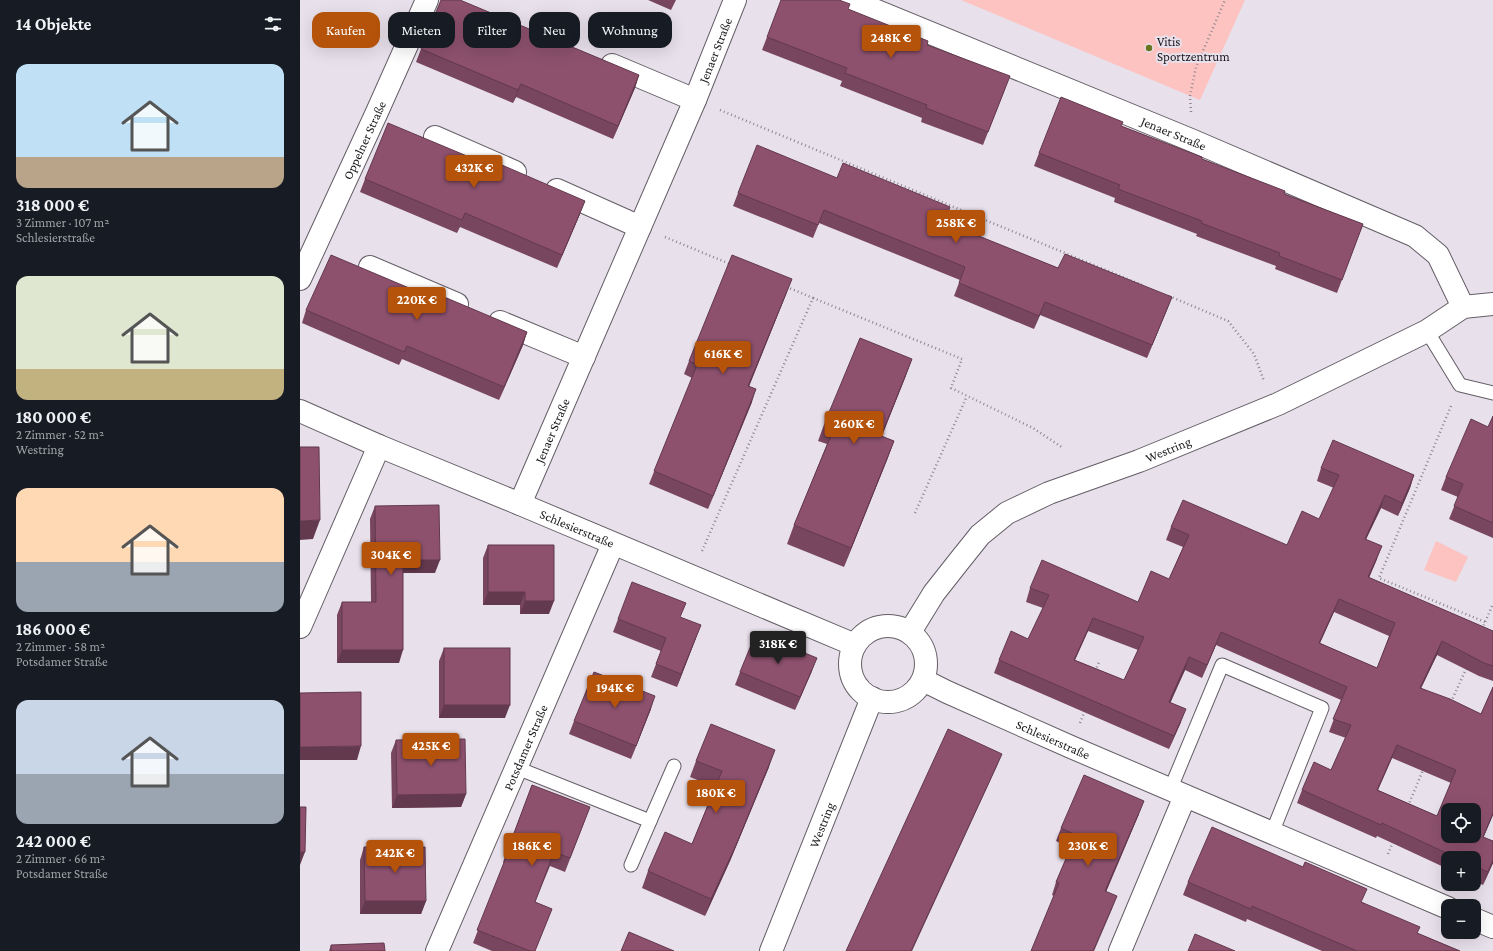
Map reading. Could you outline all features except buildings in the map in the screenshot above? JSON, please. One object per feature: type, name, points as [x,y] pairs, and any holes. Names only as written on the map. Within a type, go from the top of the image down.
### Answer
[{"type":"street","name":"Oppelner Straße","points":[[300,279],[427,0]]},
{"type":"street","name":"Jenaer Straße","points":[[520,504],[696,100],[736,0]]},
{"type":"street","name":"Jenaer Straße","points":[[850,0],[1191,140],[1415,236],[1438,255],[1464,307]]},
{"type":"street","name":"Jenaer Straße","points":[[595,58],[696,100]]},
{"type":"street","points":[[435,137],[640,226]]},
{"type":"street","points":[[370,267],[584,357]]},
{"type":"street","points":[[1464,307],[1493,304]]},
{"type":"street","name":"Westring","points":[[910,632],[934,593],[980,535],[1007,513],[1049,492],[1139,461],[1278,404],[1427,332],[1464,307]]},
{"type":"street","name":"Schlesierstraße","points":[[300,411],[379,446],[855,645]]},
{"type":"street","points":[[300,627],[379,446]]},
{"type":"street","name":"Potsdamer Straße","points":[[437,951],[613,544]]},
{"type":"street","points":[[878,627],[898,627],[910,632],[923,647],[926,659],[926,670],[923,680],[915,691],[903,699],[895,702],[879,702],[860,689],[854,682],[851,673],[850,661],[855,645],[862,636],[878,627]]},
{"type":"street","name":"Schlesierstraße","points":[[923,680],[1071,747],[1441,905]]},
{"type":"street","name":"Westring","points":[[771,951],[872,698]]},
{"type":"street","points":[[1120,951],[1177,793]]},
{"type":"street","points":[[1481,922],[1493,927]]},
{"type":"lane","points":[[1427,332],[1460,385],[1493,393]]},
{"type":"lane","points":[[1177,793],[1222,665],[1322,708],[1272,833]]},
{"type":"lane","points":[[631,865],[674,766]]},
{"type":"lane","points":[[517,768],[650,821]]},
{"type":"path","points":[[1191,140],[1190,96],[1196,67],[1225,0]]},
{"type":"path","points":[[696,100],[1147,288]]},
{"type":"path","points":[[640,226],[734,265]]},
{"type":"path","points":[[784,286],[962,359],[951,388],[1033,428],[1063,448]]},
{"type":"path","points":[[1162,294],[1228,321],[1254,354],[1272,405],[1278,404]]},
{"type":"path","points":[[691,576],[813,298]]},
{"type":"path","points":[[1460,385],[1379,578],[1485,622]]},
{"type":"path","points":[[915,513],[967,396]]},
{"type":"path","points":[[1482,630],[1493,604]]},
{"type":"path","points":[[1094,674],[1100,660]]},
{"type":"path","points":[[1451,703],[1467,666]]},
{"type":"path","points":[[1071,747],[1086,708]]},
{"type":"path","points":[[1405,812],[1424,768]]},
{"type":"path","points":[[1378,878],[1393,842]]},
{"type":"shaded area","name":"Vitis Sportzentrum","points":[[961,0],[1245,0],[1200,100]]},
{"type":"shaded area","points":[[1436,541],[1468,557],[1456,582],[1424,570]]},
{"type":"place","name":"Vitis Sportzentrum","points":[[1149,48]]}]
